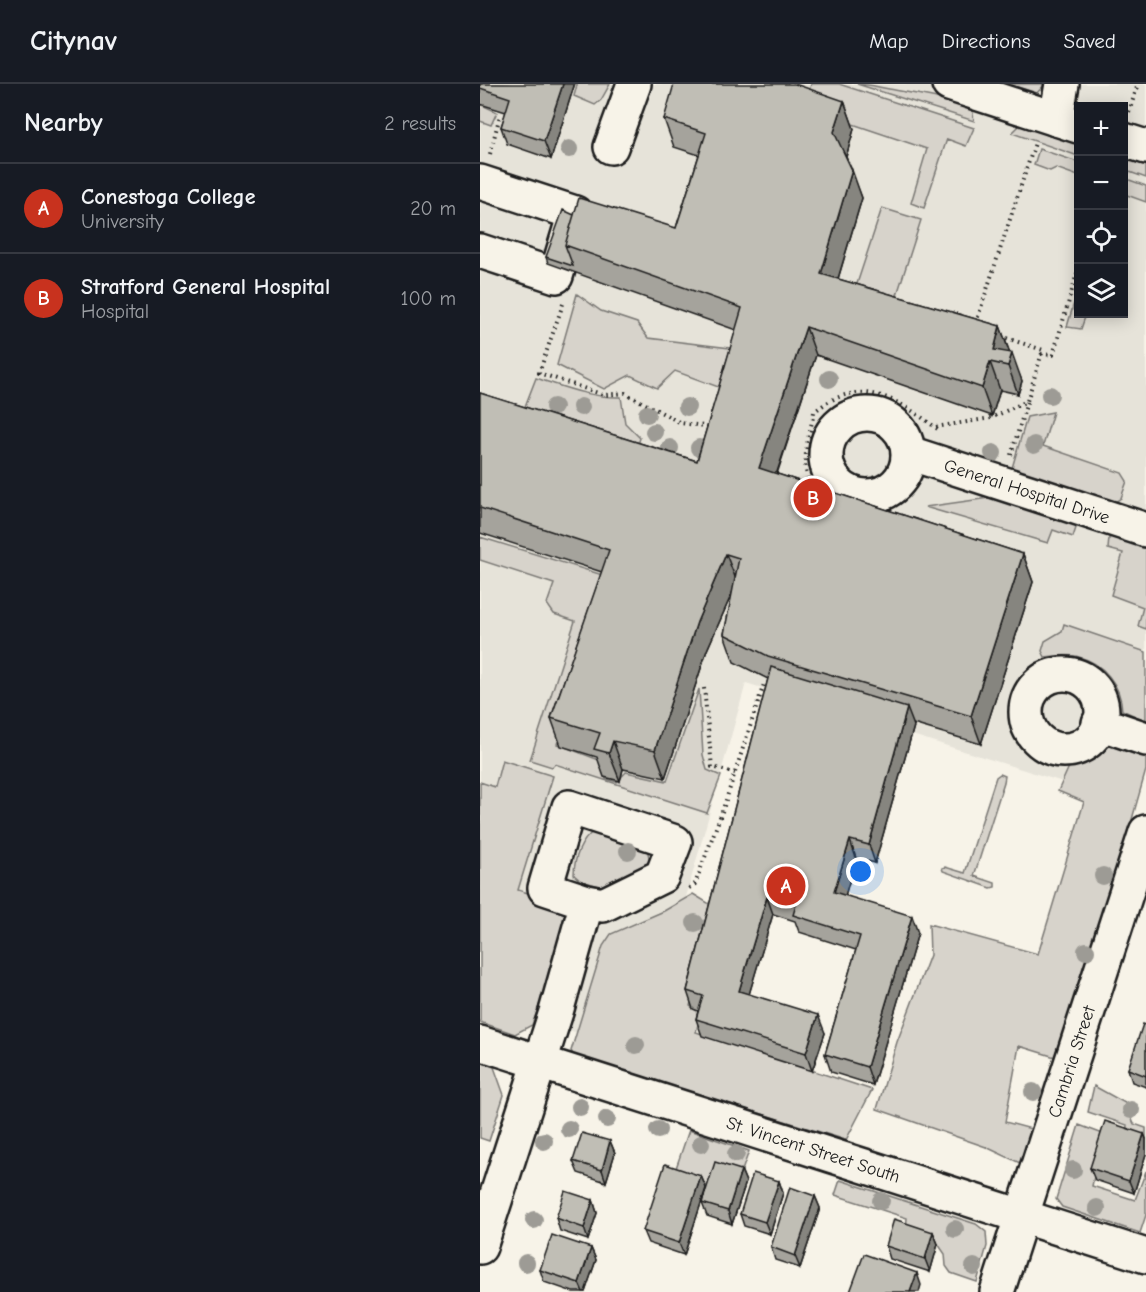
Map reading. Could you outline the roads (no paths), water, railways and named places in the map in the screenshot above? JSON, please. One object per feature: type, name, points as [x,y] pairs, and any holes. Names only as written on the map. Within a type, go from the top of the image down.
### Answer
[{"type":"street","points":[[611,147],[634,84]]},
{"type":"street","points":[[949,84],[1056,129],[1062,84]]},
{"type":"street","points":[[1128,131],[1146,147]]},
{"type":"street","points":[[480,182],[575,213],[556,276],[480,251]]},
{"type":"street","name":"General Hospital Drive","points":[[909,453],[1146,530]]},
{"type":"street","points":[[1099,723],[1146,739]]},
{"type":"street","name":"Cambria Street","points":[[997,1292],[1146,832]]},
{"type":"street","points":[[480,1246],[556,1011],[587,902]]},
{"type":"street","name":"St. Vincent Street South","points":[[480,1043],[1146,1256]]},
{"type":"place","name":"Stratford General Hospital","points":[[813,498]]},
{"type":"place","name":"Conestoga College","points":[[786,886]]}]
